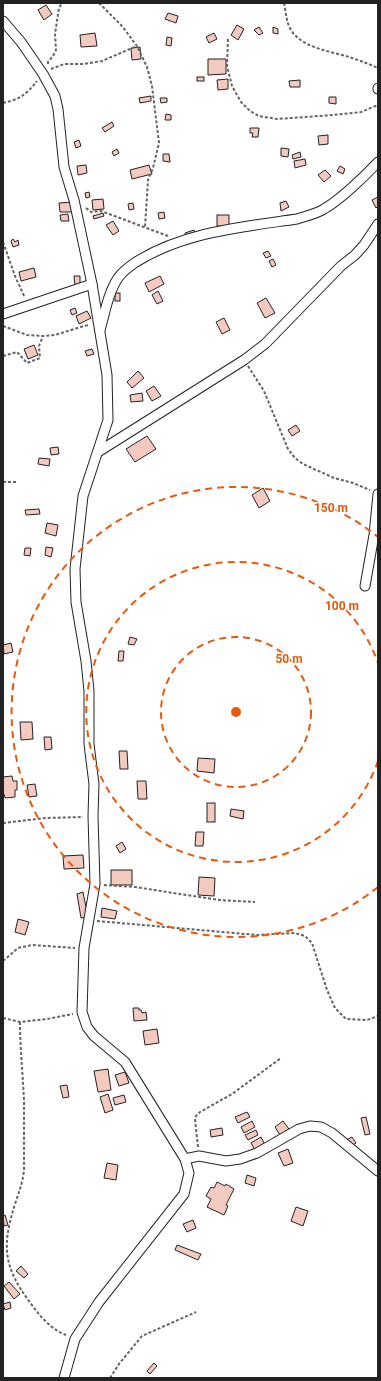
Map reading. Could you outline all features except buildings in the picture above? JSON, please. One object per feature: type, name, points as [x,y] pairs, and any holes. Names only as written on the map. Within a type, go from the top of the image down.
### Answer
[{"type":"street","points":[[3,21],[46,72],[58,109],[64,167],[74,200],[92,284],[98,329],[107,375],[108,420],[83,496],[75,569],[76,602],[86,661],[89,691],[89,744],[94,784],[93,816],[95,884],[84,948],[82,1012],[87,1027],[94,1036],[125,1062],[185,1159],[189,1173],[184,1194],[99,1302],[75,1338],[64,1378]]},
{"type":"street","points":[[98,329],[118,277],[129,267],[146,256],[182,241],[217,231],[297,219],[323,210],[370,171],[378,162]]},
{"type":"street","points":[[98,452],[244,360],[265,344],[333,274],[356,255],[378,224]]},
{"type":"street","points":[[3,314],[92,284]]},
{"type":"street","points":[[365,586],[374,536],[378,494]]},
{"type":"street","points":[[185,1159],[199,1156],[226,1161],[240,1159],[257,1153],[299,1129],[310,1126],[321,1127],[332,1133],[378,1171]]},
{"type":"path","points":[[46,72],[48,62],[56,50],[55,34],[59,8],[62,3]]},
{"type":"path","points":[[99,3],[122,26],[137,46],[147,67],[152,86],[159,143],[153,168],[148,180],[145,227]]},
{"type":"path","points":[[284,3],[291,31],[297,37],[309,45],[352,58],[378,68]]},
{"type":"path","points":[[228,39],[227,66],[232,86],[241,102],[250,111],[259,116],[277,119],[333,115],[361,112],[378,105]]},
{"type":"path","points":[[3,104],[15,101],[26,94],[46,72],[64,64],[83,64],[102,61],[137,46]]},
{"type":"path","points":[[46,72],[52,74]]},
{"type":"path","points":[[74,200],[91,212],[101,211],[182,241]]},
{"type":"path","points":[[3,242],[14,276],[29,306]]},
{"type":"path","points":[[3,326],[27,335],[43,336],[55,335],[84,326],[98,329]]},
{"type":"path","points":[[3,356],[17,352],[27,363],[40,358],[38,346],[43,336]]},
{"type":"path","points":[[244,360],[264,391],[288,449],[296,458],[303,464],[334,478],[353,483],[378,494]]},
{"type":"path","points":[[3,482],[16,482]]},
{"type":"path","points":[[3,822],[93,816]]},
{"type":"path","points":[[95,884],[134,887],[219,900],[255,902]]},
{"type":"path","points":[[88,921],[257,935],[295,932],[305,936],[312,943],[327,990],[335,1008],[346,1019],[367,1020],[378,1016]]},
{"type":"path","points":[[3,961],[18,948],[32,946],[84,948]]},
{"type":"path","points":[[3,1018],[20,1022],[47,1019],[82,1012]]},
{"type":"path","points":[[20,1022],[24,1101],[24,1171],[22,1186],[10,1219],[6,1240],[7,1257],[11,1272],[18,1286],[49,1325],[61,1333],[75,1338]]},
{"type":"path","points":[[199,1156],[195,1120],[196,1116],[200,1112],[232,1094],[281,1058]]},
{"type":"path","points":[[110,1378],[119,1364],[142,1336],[154,1329],[196,1312]]}]
